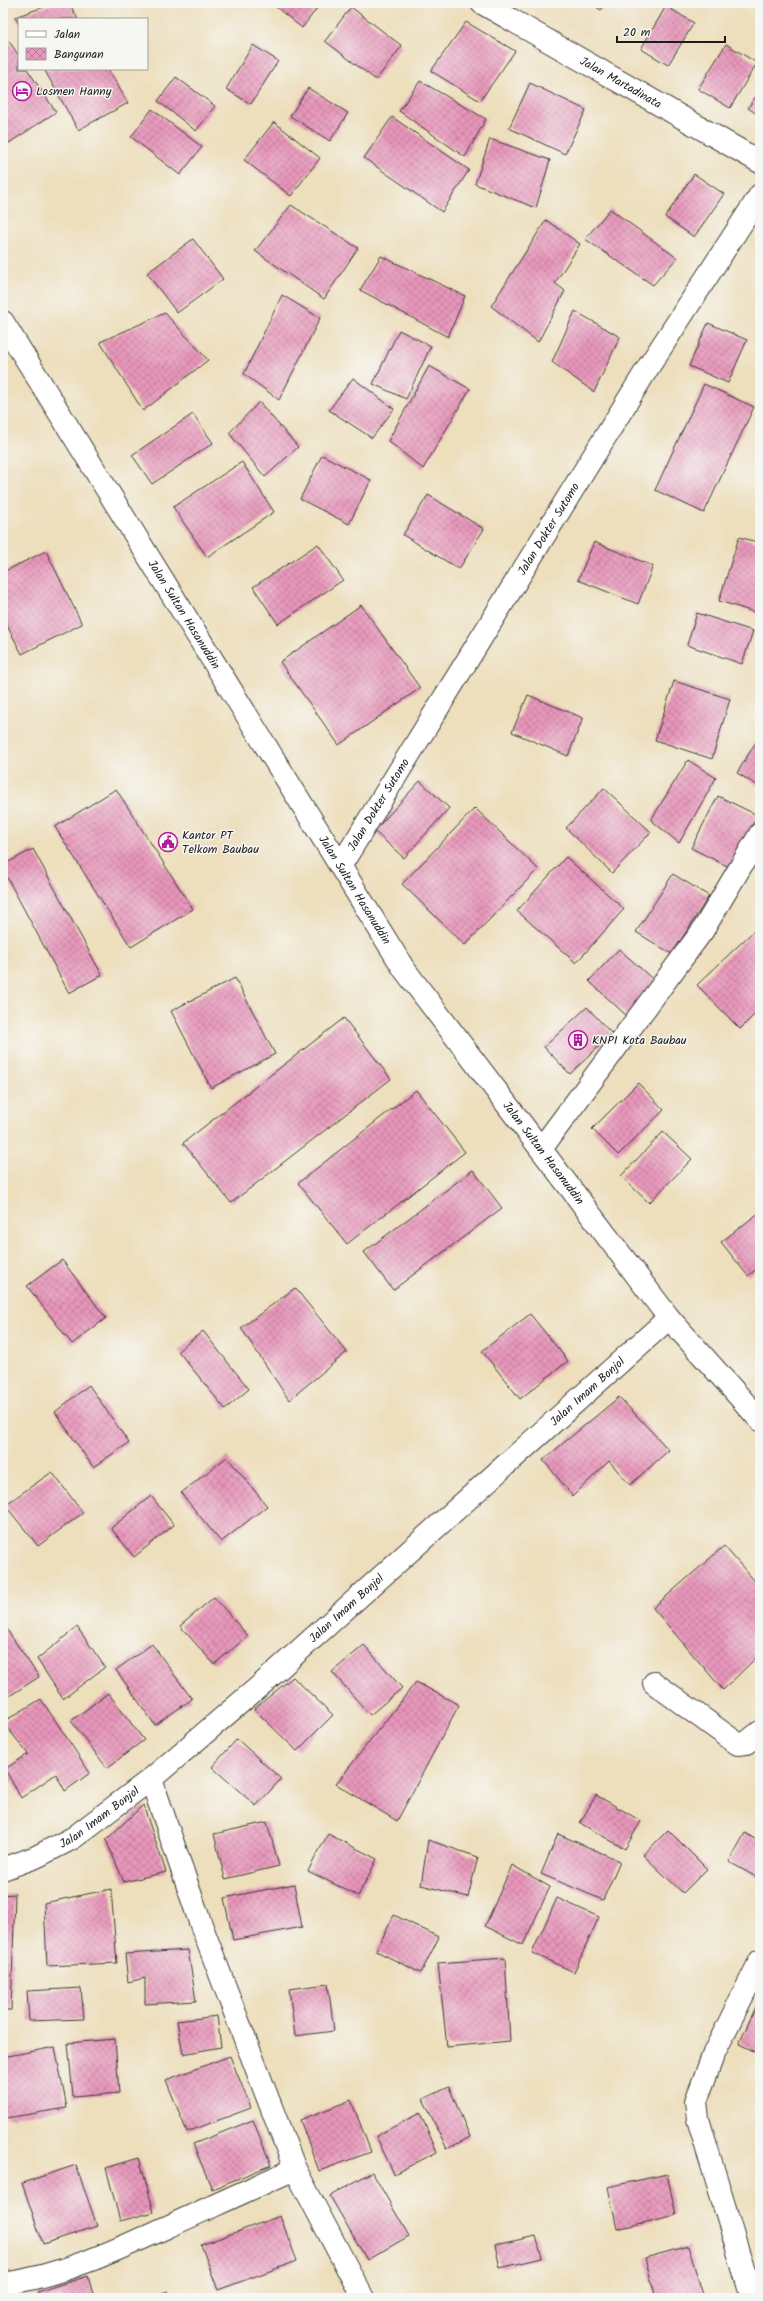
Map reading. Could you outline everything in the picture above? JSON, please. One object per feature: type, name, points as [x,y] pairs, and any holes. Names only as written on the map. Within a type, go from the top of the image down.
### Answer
[{"type":"main road","name":"Jalan Martadinata","points":[[482,3],[760,162]]},
{"type":"main road","name":"Jalan Dokter Sutomo","points":[[341,865],[644,373],[760,195]]},
{"type":"main road","name":"Jalan Sultan Hasanuddin","points":[[3,322],[341,865],[404,969],[669,1318],[760,1420]]},
{"type":"main road","points":[[541,1150],[703,930],[760,834]]},
{"type":"main road","name":"Jalan Imam Bonjol","points":[[3,1869],[36,1857],[74,1838],[151,1779],[262,1684],[669,1318]]},
{"type":"main road","points":[[654,1683],[738,1744],[746,1743],[760,1732]]},
{"type":"main road","points":[[151,1779],[200,1922],[295,2169],[362,2298]]},
{"type":"main road","points":[[752,2298],[698,2119],[696,2101],[714,2053],[760,1961]]},
{"type":"main road","points":[[3,2284],[24,2281],[72,2267],[133,2242],[295,2169]]},
{"type":"building","points":[[55,3],[69,3],[77,18],[18,18],[18,22],[15,17]]},
{"type":"building","points":[[271,3],[321,3],[302,28]]},
{"type":"building","points":[[590,3],[606,3],[601,10]]},
{"type":"building","points":[[666,6],[694,23],[668,65],[641,49]]},
{"type":"building","points":[[351,7],[402,46],[376,80],[325,41]]},
{"type":"building","points":[[466,22],[515,51],[480,101],[431,71]]},
{"type":"building","name":"Losmen Hanny","points":[[9,41],[18,54],[18,70],[28,70],[56,112],[9,143],[3,134],[3,45]]},
{"type":"building","points":[[726,44],[757,63],[730,108],[698,89]]},
{"type":"building","points":[[253,45],[278,61],[251,104],[226,89]]},
{"type":"building","points":[[45,70],[109,70],[128,103],[78,130]]},
{"type":"building","points":[[176,77],[215,106],[196,131],[158,101]]},
{"type":"building","points":[[420,81],[486,119],[465,157],[399,111]]},
{"type":"building","points":[[530,83],[586,110],[565,154],[509,128]]},
{"type":"building","points":[[308,88],[348,113],[330,141],[290,116]]},
{"type":"building","points":[[760,90],[760,116],[748,108]]},
{"type":"building","points":[[152,109],[202,147],[180,175],[131,137]]},
{"type":"building","points":[[392,117],[469,170],[442,212],[364,158]]},
{"type":"building","points":[[274,122],[320,158],[291,196],[244,160]]},
{"type":"building","points":[[490,139],[550,160],[536,208],[475,184]]},
{"type":"building","points":[[694,174],[724,194],[694,237],[665,217]]},
{"type":"building","points":[[291,205],[358,248],[324,299],[255,251]]},
{"type":"building","points":[[610,209],[677,258],[653,285],[585,239]]},
{"type":"building","points":[[546,220],[580,244],[555,283],[565,291],[538,342],[491,306]]},
{"type":"building","points":[[193,239],[223,279],[177,313],[147,273]]},
{"type":"building","points":[[381,256],[465,296],[448,337],[360,290]]},
{"type":"building","points":[[282,295],[320,318],[279,400],[244,374]]},
{"type":"building","points":[[575,311],[620,337],[594,392],[552,362]]},
{"type":"building","points":[[165,313],[208,360],[143,411],[100,342]]},
{"type":"building","points":[[708,323],[747,340],[728,383],[689,366]]},
{"type":"building","points":[[399,330],[431,346],[406,399],[373,384]]},
{"type":"building","points":[[429,366],[470,389],[423,469],[388,441]]},
{"type":"building","points":[[353,378],[394,409],[372,438],[329,410]]},
{"type":"building","points":[[704,384],[754,407],[704,513],[655,490]]},
{"type":"building","points":[[259,402],[298,447],[265,477],[229,433]]},
{"type":"building","points":[[193,414],[213,443],[152,484],[132,455]]},
{"type":"building","points":[[322,455],[371,480],[349,524],[300,499]]},
{"type":"building","points":[[242,462],[274,512],[207,557],[173,507]]},
{"type":"building","points":[[428,495],[484,529],[459,569],[403,535]]},
{"type":"building","points":[[739,537],[760,543],[760,614],[719,601]]},
{"type":"building","points":[[594,542],[653,566],[638,604],[578,580]]},
{"type":"building","points":[[318,544],[343,580],[278,624],[253,587]]},
{"type":"building","points":[[46,551],[82,624],[22,654],[3,618],[3,572]]},
{"type":"building","points":[[361,605],[420,688],[339,745],[280,662]]},
{"type":"building","points":[[697,613],[753,631],[742,664],[687,645]]},
{"type":"building","points":[[674,681],[730,699],[712,759],[655,740]]},
{"type":"building","points":[[528,695],[583,718],[568,756],[512,732]]},
{"type":"building","points":[[756,742],[760,745],[760,787],[737,773]]},
{"type":"building","points":[[688,760],[716,778],[679,843],[651,820]]},
{"type":"building","points":[[420,781],[449,808],[404,858],[374,831]]},
{"type":"building","points":[[604,788],[651,832],[612,873],[566,828]]},
{"type":"building","points":[[116,789],[193,909],[131,947],[55,827]]},
{"type":"building","points":[[718,796],[757,815],[731,868],[691,848]]},
{"type":"building","points":[[475,808],[538,869],[465,945],[402,884]]},
{"type":"building","points":[[33,849],[102,975],[69,993],[3,870],[3,865]]},
{"type":"building","points":[[566,857],[624,909],[576,963],[517,911]]},
{"type":"building","points":[[673,874],[709,896],[672,954],[636,932]]},
{"type":"building","points":[[760,925],[760,1009],[740,1029],[697,985]]},
{"type":"building","points":[[619,949],[658,984],[628,1017],[589,981]]},
{"type":"building","points":[[235,978],[275,1054],[211,1088],[171,1011]]},
{"type":"building","name":"KNPI Kota Baubau","points":[[587,1007],[612,1034],[570,1074],[544,1047]]},
{"type":"building","points":[[344,1018],[391,1079],[231,1203],[183,1143]]},
{"type":"building","points":[[638,1083],[664,1110],[618,1155],[592,1129]]},
{"type":"building","points":[[416,1090],[465,1152],[347,1244],[298,1183]]},
{"type":"building","points":[[663,1132],[692,1159],[649,1203],[621,1176]]},
{"type":"building","points":[[473,1170],[502,1208],[393,1290],[364,1252]]},
{"type":"building","points":[[760,1212],[760,1266],[748,1276],[721,1242]]},
{"type":"building","points":[[62,1260],[106,1318],[72,1344],[27,1286]]},
{"type":"building","points":[[295,1288],[347,1352],[289,1400],[241,1328]]},
{"type":"building","points":[[530,1314],[568,1361],[520,1399],[482,1351]]},
{"type":"building","points":[[203,1331],[249,1389],[225,1409],[178,1351]]},
{"type":"building","points":[[89,1385],[129,1443],[93,1467],[55,1412]]},
{"type":"building","points":[[619,1397],[669,1450],[630,1485],[609,1461],[573,1496],[543,1460]]},
{"type":"building","points":[[227,1457],[267,1506],[221,1542],[181,1493]]},
{"type":"building","points":[[52,1472],[83,1513],[38,1546],[5,1505]]},
{"type":"building","points":[[151,1496],[174,1525],[134,1557],[111,1528]]},
{"type":"building","points":[[724,1546],[760,1587],[760,1654],[723,1690],[653,1608]]},
{"type":"building","points":[[214,1597],[248,1636],[214,1664],[180,1626]]},
{"type":"building","points":[[3,1624],[39,1677],[3,1700]]},
{"type":"building","points":[[77,1627],[105,1667],[63,1699],[37,1659]]},
{"type":"building","points":[[152,1644],[192,1699],[155,1725],[116,1670]]},
{"type":"building","points":[[364,1645],[402,1688],[370,1715],[332,1672]]},
{"type":"building","points":[[293,1677],[333,1715],[297,1751],[254,1709]]},
{"type":"building","points":[[416,1682],[459,1705],[397,1821],[336,1784]]},
{"type":"building","points":[[108,1693],[144,1740],[107,1768],[71,1721]]},
{"type":"building","points":[[41,1699],[90,1773],[65,1791],[56,1774],[21,1798],[5,1769],[28,1754],[3,1722]]},
{"type":"building","points":[[237,1739],[281,1779],[256,1806],[212,1767]]},
{"type":"building","points":[[596,1795],[641,1821],[625,1849],[580,1823]]},
{"type":"building","points":[[143,1805],[166,1872],[124,1882],[106,1840]]},
{"type":"building","points":[[267,1822],[279,1866],[225,1879],[214,1834]]},
{"type":"building","points":[[668,1830],[707,1869],[683,1893],[643,1855]]},
{"type":"building","points":[[745,1833],[760,1842],[760,1879],[729,1862]]},
{"type":"building","points":[[328,1834],[377,1859],[358,1896],[308,1871]]},
{"type":"building","points":[[558,1834],[620,1861],[603,1900],[541,1874]]},
{"type":"building","points":[[428,1840],[478,1857],[468,1897],[421,1885]]},
{"type":"building","points":[[512,1865],[550,1887],[523,1945],[485,1926]]},
{"type":"building","points":[[294,1884],[302,1927],[233,1940],[224,1898]]},
{"type":"building","points":[[111,1889],[117,1963],[47,1966],[44,1903]]},
{"type":"building","points":[[15,1894],[11,2010],[3,2010],[3,1895]]},
{"type":"building","points":[[557,1898],[599,1917],[574,1972],[532,1953]]},
{"type":"building","points":[[394,1915],[439,1937],[421,1973],[376,1951]]},
{"type":"building","points":[[188,1950],[196,2001],[145,2004],[145,1978],[128,1982],[125,1954]]},
{"type":"building","points":[[505,1958],[510,2041],[447,2047],[438,1963]]},
{"type":"building","points":[[328,1984],[334,2031],[295,2036],[289,1989]]},
{"type":"building","points":[[81,1988],[84,2019],[29,2021],[27,1991]]},
{"type":"building","points":[[760,1998],[760,2054],[739,2044]]},
{"type":"building","points":[[217,2016],[221,2047],[183,2054],[177,2021]]},
{"type":"building","points":[[115,2039],[119,2093],[73,2097],[68,2043]]},
{"type":"building","points":[[55,2047],[67,2108],[6,2118],[3,2107],[3,2057]]},
{"type":"building","points":[[230,2056],[251,2108],[187,2132],[166,2080]]},
{"type":"building","points":[[449,2087],[470,2137],[447,2149],[423,2099]]},
{"type":"building","points":[[351,2100],[371,2152],[319,2171],[300,2120]]},
{"type":"building","points":[[420,2113],[437,2152],[394,2174],[376,2136]]},
{"type":"building","points":[[253,2120],[271,2165],[212,2189],[193,2144]]},
{"type":"building","points":[[139,2158],[154,2212],[120,2221],[106,2168]]},
{"type":"building","points":[[76,2165],[97,2226],[43,2244],[22,2183]]},
{"type":"building","points":[[372,2172],[409,2236],[367,2260],[330,2196]]},
{"type":"building","points":[[667,2174],[676,2215],[617,2229],[608,2187]]},
{"type":"building","points":[[280,2216],[297,2261],[218,2290],[201,2245]]},
{"type":"building","points":[[536,2236],[542,2258],[500,2268],[495,2245]]},
{"type":"building","points":[[688,2246],[704,2298],[656,2298],[645,2258]]},
{"type":"building","points":[[88,2276],[94,2298],[40,2298],[37,2292]]},
{"type":"building","points":[[168,2291],[170,2298],[147,2298]]},
{"type":"place","name":"Losmen Hanny","points":[[22,91]]},
{"type":"place","name":"Kantor PT Telkom Baubau","points":[[168,842]]},
{"type":"place","name":"KNPI Kota Baubau","points":[[578,1040]]}]
